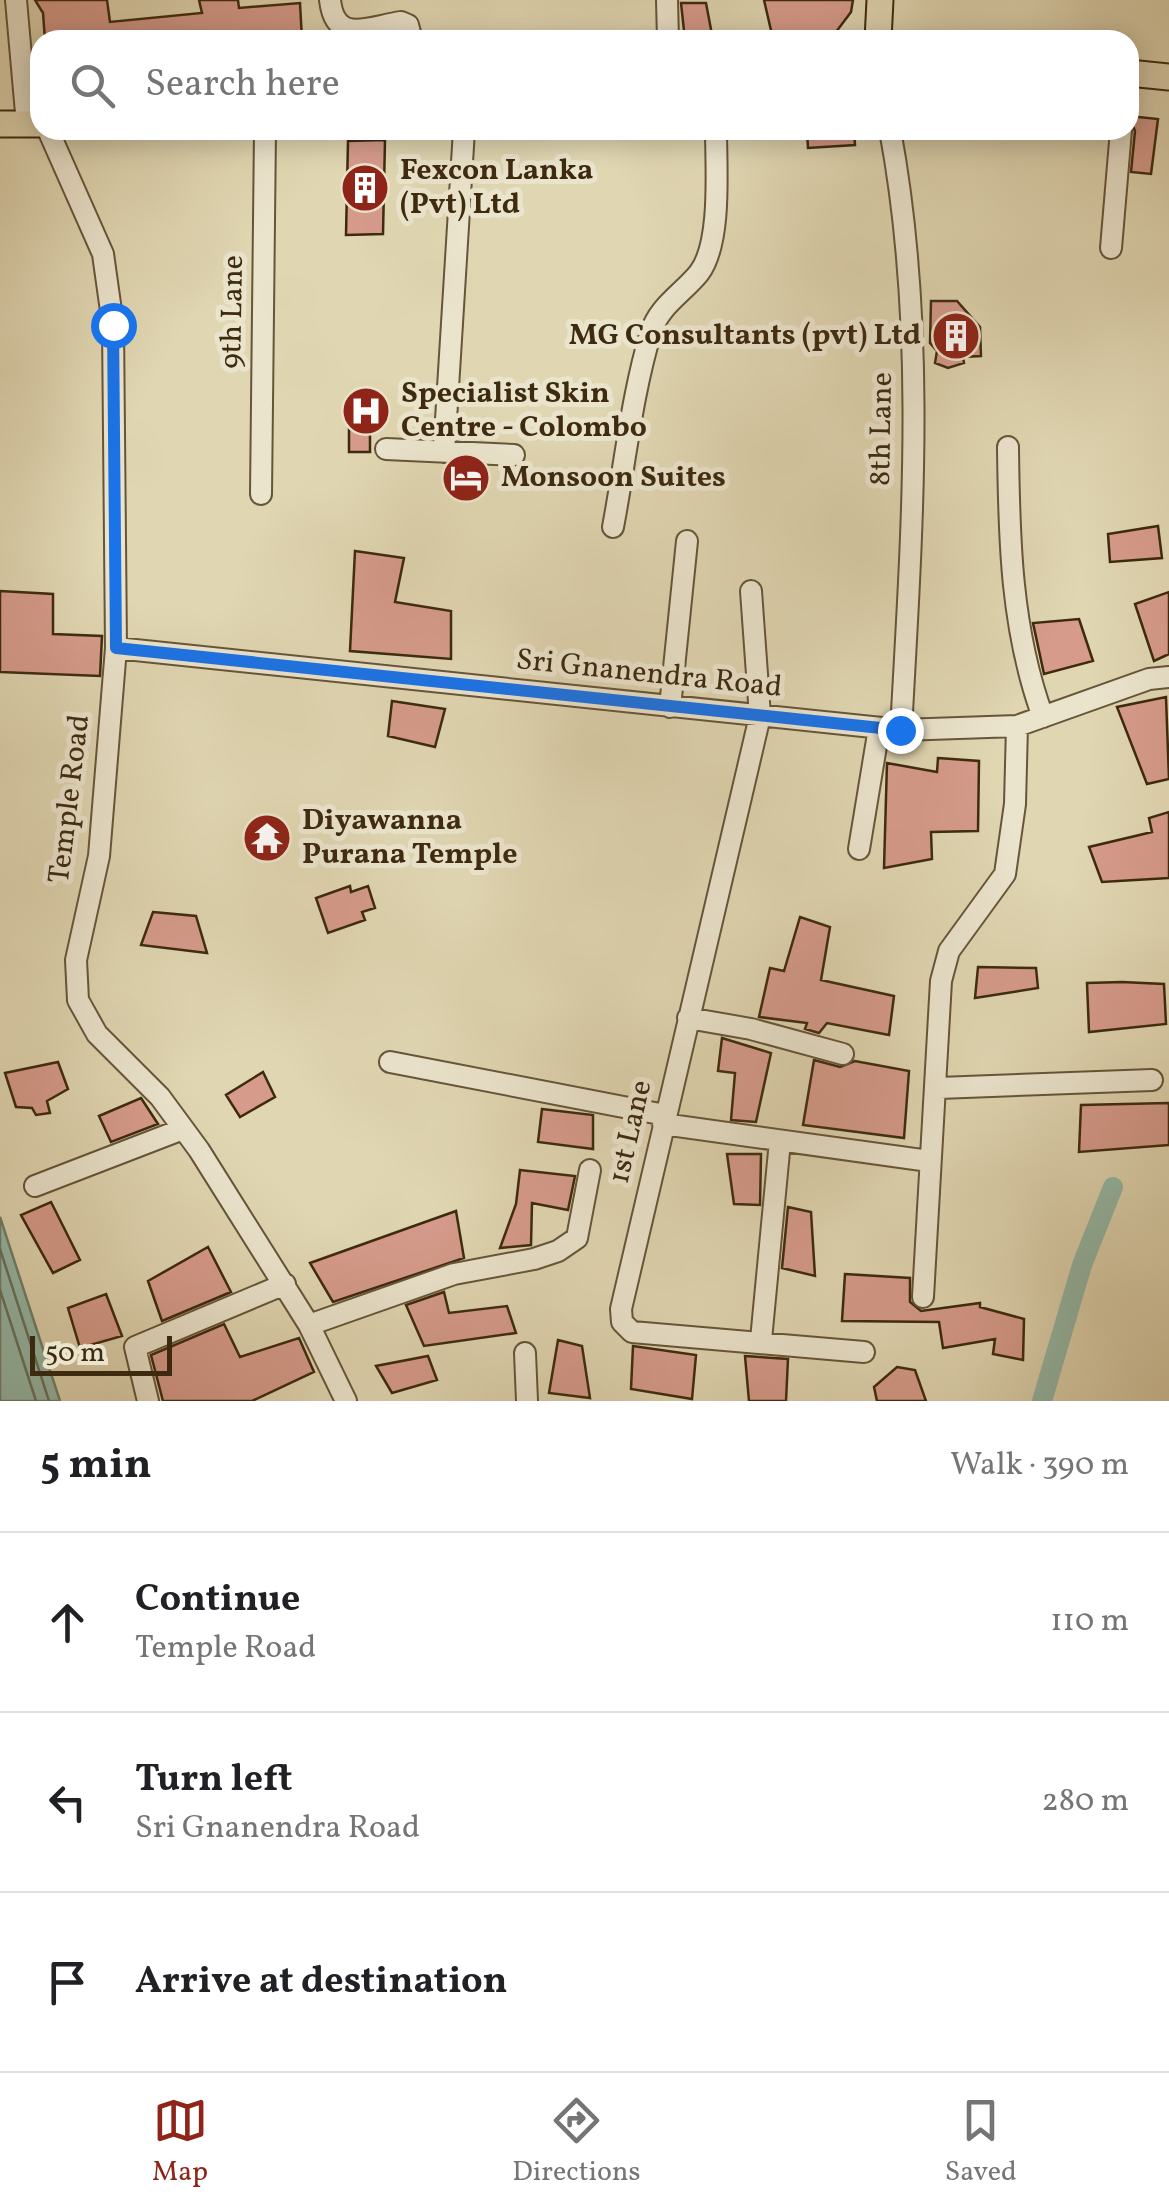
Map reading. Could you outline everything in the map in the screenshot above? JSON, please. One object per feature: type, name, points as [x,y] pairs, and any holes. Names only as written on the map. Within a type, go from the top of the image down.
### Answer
[{"type":"main road","points":[[878,30],[880,0]]},
{"type":"main road","points":[[1139,74],[1169,76]]},
{"type":"main road","points":[[0,124],[30,126]]},
{"type":"street","name":"Temple Road","points":[[16,0],[30,80]]},
{"type":"street","points":[[330,0],[332,18],[348,30],[401,22],[409,30]]},
{"type":"street","points":[[666,0],[668,30]]},
{"type":"street","name":"Temple Road","points":[[45,140],[104,254],[111,308],[116,648],[98,856],[76,960],[78,1000],[97,1034],[160,1097],[183,1128],[309,1325],[337,1396]]},
{"type":"street","name":"9th Lane","points":[[260,494],[265,140]]},
{"type":"street","points":[[444,452],[463,140]]},
{"type":"street","points":[[613,528],[652,329],[671,298],[700,271],[709,247],[717,190],[716,140]]},
{"type":"street","name":"8th Lane","points":[[892,140],[908,223],[914,307],[910,574],[900,730]]},
{"type":"street","points":[[1111,248],[1119,140]]},
{"type":"street","points":[[1008,447],[1009,550],[1026,670],[1043,717]]},
{"type":"street","points":[[386,449],[514,456]]},
{"type":"street","points":[[670,706],[688,541]]},
{"type":"street","name":"1st Lane","points":[[750,591],[760,716],[664,1120],[622,1322],[632,1332],[761,1340],[864,1352]]},
{"type":"street","name":"Sri Gnanendra Road","points":[[116,648],[900,730],[1017,726],[1149,679],[1169,676]]},
{"type":"street","points":[[923,1298],[929,1161],[938,1088],[941,981],[950,951],[1004,874],[1016,804],[1017,726]]},
{"type":"street","points":[[859,849],[878,728]]},
{"type":"street","points":[[688,1018],[751,1029],[844,1054]]},
{"type":"street","points":[[390,1062],[664,1120],[780,1141],[929,1161]]},
{"type":"street","points":[[938,1088],[1152,1080]]},
{"type":"street","points":[[34,1186],[183,1128]]},
{"type":"street","points":[[761,1340],[780,1141]]},
{"type":"street","points":[[309,1325],[454,1274],[558,1251],[577,1238],[590,1170]]},
{"type":"street","points":[[148,1401],[135,1347],[285,1284]]},
{"type":"street","points":[[525,1353],[527,1401]]},
{"type":"water","points":[[0,1217],[60,1401],[0,1401]]},
{"type":"building","points":[[35,0],[107,0],[110,22],[202,13],[199,0],[238,0],[239,8],[300,3],[301,30],[44,30],[43,13]]},
{"type":"building","points":[[764,0],[853,0],[851,12],[838,30],[771,30]]},
{"type":"building","points":[[681,3],[706,3],[711,30],[684,30]]},
{"type":"building","points":[[1139,117],[1158,119],[1151,174],[1131,172],[1134,140],[1139,140]]},
{"type":"building","name":"Fexcon Lanka (Pvt) Ltd","points":[[385,140],[383,234],[346,235],[348,141]]},
{"type":"building","points":[[808,140],[855,140],[855,145],[808,148]]},
{"type":"building","name":"MG Consultants (pvt) Ltd","points":[[931,301],[957,301],[980,327],[981,356],[963,357],[964,363],[948,368],[935,363],[937,351],[930,343]]},
{"type":"building","name":"Specialist Skin Centre - Colombo","points":[[349,397],[382,397],[382,426],[370,425],[370,452],[349,452]]},
{"type":"building","points":[[1158,526],[1162,558],[1110,562],[1108,534]]},
{"type":"building","points":[[355,551],[404,558],[395,602],[451,611],[451,659],[350,651]]},
{"type":"building","points":[[0,591],[53,594],[53,634],[102,636],[100,676],[0,672]]},
{"type":"building","points":[[1169,592],[1169,654],[1154,661],[1135,604]]},
{"type":"building","points":[[1079,619],[1093,661],[1044,674],[1033,623]]},
{"type":"building","points":[[1166,697],[1169,779],[1147,784],[1117,707]]},
{"type":"building","points":[[392,701],[445,709],[435,747],[388,736]]},
{"type":"building","points":[[938,758],[979,761],[978,831],[931,832],[932,859],[884,868],[887,763],[937,772]]},
{"type":"building","points":[[1169,812],[1169,878],[1102,882],[1089,847],[1152,832],[1149,818]]},
{"type":"building","points":[[350,886],[351,892],[368,886],[375,908],[362,912],[365,920],[328,933],[316,898]]},
{"type":"building","points":[[153,912],[196,916],[207,953],[141,945]]},
{"type":"building","points":[[800,917],[830,927],[821,980],[894,996],[889,1035],[827,1023],[819,1033],[805,1029],[807,1023],[759,1017],[770,968],[784,971]]},
{"type":"building","points":[[978,967],[1036,968],[1038,988],[975,998]]},
{"type":"building","points":[[1087,983],[1164,984],[1166,1024],[1089,1032]]},
{"type":"building","points":[[722,1038],[771,1053],[756,1122],[731,1120],[735,1073],[718,1071]]},
{"type":"building","points":[[814,1060],[840,1067],[855,1061],[909,1071],[904,1138],[803,1125]]},
{"type":"building","points":[[58,1062],[68,1089],[47,1101],[50,1113],[36,1115],[32,1108],[16,1107],[5,1073]]},
{"type":"building","points":[[263,1072],[275,1097],[240,1117],[226,1095]]},
{"type":"building","points":[[141,1098],[158,1124],[111,1142],[99,1116]]},
{"type":"building","points":[[1169,1103],[1169,1145],[1079,1152],[1081,1105]]},
{"type":"building","points":[[542,1109],[593,1115],[593,1149],[538,1142]]},
{"type":"building","points":[[727,1154],[761,1154],[760,1205],[734,1204]]},
{"type":"building","points":[[520,1170],[575,1176],[568,1210],[532,1203],[531,1245],[500,1248],[516,1204]]},
{"type":"building","points":[[51,1202],[80,1260],[53,1273],[21,1215]]},
{"type":"building","points":[[788,1207],[811,1212],[815,1276],[782,1268]]},
{"type":"building","points":[[456,1211],[464,1258],[333,1302],[310,1263]]},
{"type":"building","points":[[208,1247],[231,1292],[162,1321],[148,1281]]},
{"type":"building","points":[[845,1274],[910,1278],[910,1302],[921,1311],[980,1303],[980,1307],[1024,1319],[1023,1360],[993,1354],[995,1339],[943,1348],[939,1322],[842,1321]]},
{"type":"building","points":[[444,1292],[449,1313],[507,1306],[516,1333],[424,1346],[406,1305]]},
{"type":"building","points":[[106,1294],[122,1336],[80,1348],[68,1308]]},
{"type":"building","points":[[224,1324],[240,1357],[299,1338],[314,1372],[252,1401],[163,1401],[151,1355]]},
{"type":"building","points":[[558,1340],[582,1346],[590,1398],[549,1393]]},
{"type":"building","points":[[633,1346],[696,1355],[692,1399],[631,1389]]},
{"type":"building","points":[[428,1356],[437,1380],[392,1393],[376,1366]]},
{"type":"building","points":[[745,1356],[788,1359],[786,1401],[749,1401]]},
{"type":"building","points":[[897,1367],[915,1370],[926,1401],[877,1401],[874,1387]]},
{"type":"waterway","points":[[1042,1401],[1082,1265],[1113,1187]]},
{"type":"place","name":"Fexcon Lanka (Pvt) Ltd","points":[[365,188]]},
{"type":"place","name":"MG Consultants (pvt) Ltd","points":[[956,336]]},
{"type":"place","name":"Specialist Skin Centre - Colombo","points":[[366,411]]},
{"type":"place","name":"Monsoon Suites","points":[[466,478]]},
{"type":"place","name":"Diyawanna Purana Temple","points":[[267,838]]},
{"type":"route","points":[[113,325],[116,648],[900,730]]}]
